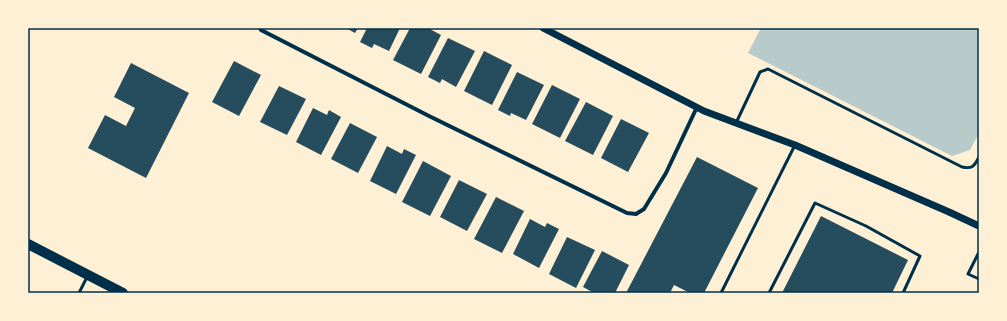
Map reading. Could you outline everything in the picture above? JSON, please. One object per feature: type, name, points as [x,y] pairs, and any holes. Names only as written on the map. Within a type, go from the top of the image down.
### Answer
[{"type":"main road","points":[[28,244],[123,293]]},
{"type":"street","points":[[260,28],[261,30],[429,116],[627,213],[636,214],[644,209],[666,173],[697,107]]},
{"type":"street","points":[[543,28],[704,111],[795,145],[942,208],[979,226]]},
{"type":"lane","points":[[736,123],[760,72],[768,69],[962,167],[968,168],[975,165],[979,157]]},
{"type":"lane","points":[[720,293],[795,145]]},
{"type":"lane","points":[[769,293],[815,203],[866,226],[920,256],[903,293]]},
{"type":"lane","points":[[979,252],[968,274],[979,279]]},
{"type":"lane","points":[[79,293],[88,275]]},
{"type":"shaded area","points":[[761,28],[979,28],[979,133],[970,150],[952,156],[748,53]]},
{"type":"building","points":[[346,28],[358,28],[355,33]]},
{"type":"building","points":[[367,28],[400,28],[389,51],[374,44],[372,48],[360,42]]},
{"type":"building","points":[[410,28],[428,28],[441,35],[421,74],[393,60]]},
{"type":"building","points":[[448,38],[475,51],[456,87],[442,79],[440,83],[428,77]]},
{"type":"building","points":[[484,51],[512,65],[492,105],[464,91]]},
{"type":"building","points":[[234,61],[261,75],[239,116],[212,102]]},
{"type":"building","points":[[131,63],[189,93],[146,178],[88,148],[105,115],[126,126],[135,108],[114,97]]},
{"type":"building","points":[[517,72],[544,85],[526,120],[511,113],[510,116],[498,110]]},
{"type":"building","points":[[552,85],[580,99],[560,138],[532,124]]},
{"type":"building","points":[[279,86],[306,99],[287,135],[260,122]]},
{"type":"building","points":[[586,102],[613,116],[593,155],[565,141]]},
{"type":"building","points":[[313,108],[327,115],[329,110],[341,117],[321,155],[296,142]]},
{"type":"building","points":[[621,119],[649,133],[628,172],[601,158]]},
{"type":"building","points":[[350,123],[377,137],[358,173],[331,159]]},
{"type":"building","points":[[387,146],[402,154],[404,149],[416,155],[396,194],[370,181]]},
{"type":"building","points":[[697,157],[758,188],[704,293],[690,293],[674,285],[670,293],[626,293]]},
{"type":"building","points":[[423,161],[451,176],[430,216],[402,202]]},
{"type":"building","points":[[459,180],[487,194],[467,231],[440,217]]},
{"type":"building","points":[[496,197],[524,211],[502,253],[474,239]]},
{"type":"building","points":[[821,216],[908,260],[892,293],[782,293]]},
{"type":"building","points":[[530,219],[545,227],[547,223],[559,229],[539,268],[513,254]]},
{"type":"building","points":[[567,237],[595,250],[576,288],[549,274]]},
{"type":"building","points":[[602,251],[629,265],[615,293],[594,293],[583,287]]}]
